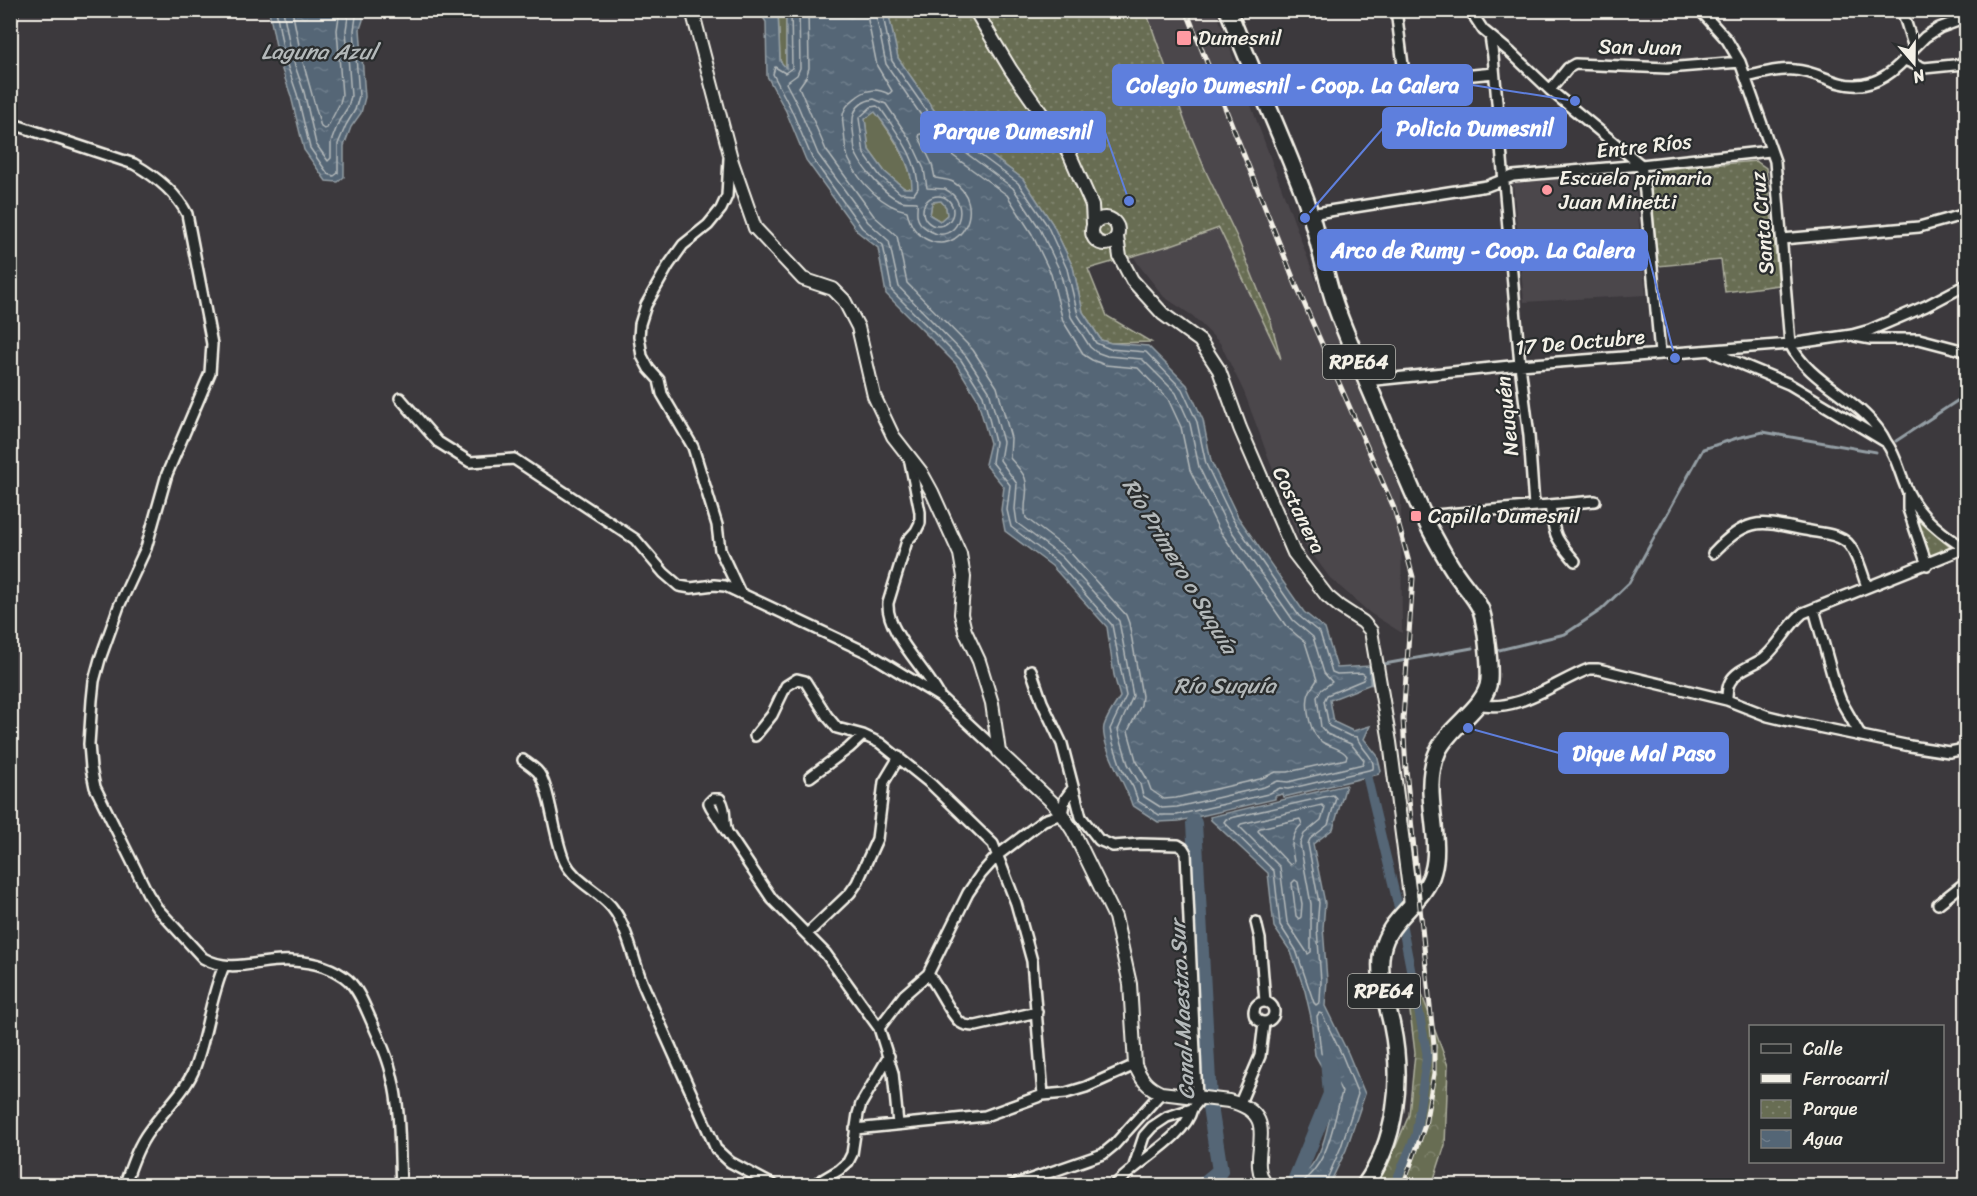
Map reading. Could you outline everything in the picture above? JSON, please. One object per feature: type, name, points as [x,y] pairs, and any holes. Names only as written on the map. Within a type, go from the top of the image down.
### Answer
[{"type":"main road","name":"RPE64","points":[[1228,10],[1311,214],[1334,301],[1366,381],[1424,516],[1450,564],[1478,604],[1485,634],[1489,675],[1487,690],[1478,704],[1445,740],[1434,760],[1431,788],[1434,868],[1428,885],[1391,928],[1382,952],[1382,977],[1395,1047],[1395,1099],[1386,1147],[1377,1167],[1364,1185]]},
{"type":"street","points":[[10,27],[13,10]]},
{"type":"street","points":[[692,10],[729,152],[755,228],[803,279],[840,293],[858,327],[874,396],[893,436],[921,472],[932,492],[963,564],[961,614],[965,631],[979,661],[992,703],[999,752]]},
{"type":"street","name":"Costanera","points":[[975,10],[1011,70],[1068,153],[1092,205],[1094,239],[1105,244],[1120,257]]},
{"type":"street","points":[[1396,10],[1405,81]]},
{"type":"street","points":[[1470,10],[1478,25],[1490,36],[1550,90],[1641,165],[1660,353]]},
{"type":"street","name":"Santa Cruz","points":[[1700,10],[1727,40],[1740,62],[1777,172],[1790,344]]},
{"type":"street","points":[[1902,10],[1914,48]]},
{"type":"street","points":[[1745,77],[1792,69],[1842,84],[1864,85],[1884,78],[1905,60],[1925,37],[1939,28],[1966,18]]},
{"type":"street","name":"Neuquén","points":[[1490,36],[1534,506]]},
{"type":"street","points":[[1905,60],[1916,67],[1924,68],[1964,64]]},
{"type":"street","name":"San Juan","points":[[1550,90],[1568,68],[1575,64],[1667,68],[1740,62]]},
{"type":"street","points":[[1262,98],[1275,94],[1494,73]]},
{"type":"street","points":[[10,123],[134,164],[148,172],[176,195],[187,214],[212,344],[210,373],[167,474],[146,548],[119,606],[94,681],[89,744],[95,787],[148,894],[157,908],[203,958],[224,966],[292,961],[328,968],[349,981],[364,1005],[388,1060],[398,1108],[401,1185]]},
{"type":"street","name":"Entre Ríos","points":[[1311,214],[1487,186],[1504,179],[1526,175],[1770,151]]},
{"type":"street","points":[[729,152],[727,196],[721,210],[708,225],[683,245],[668,266],[646,305],[640,324],[639,337],[642,356],[649,369],[659,380],[662,394],[693,447],[717,525],[720,550],[740,593]]},
{"type":"street","name":"Costanera","points":[[1092,205],[1116,223],[1119,231],[1117,237],[1120,257],[1132,280],[1163,314],[1193,335],[1207,349],[1223,378],[1240,428],[1294,553],[1333,602],[1368,626],[1374,641],[1378,683],[1390,742],[1411,904]]},
{"type":"street","points":[[1782,239],[1919,227],[1966,214]]},
{"type":"street","points":[[1093,224],[1098,219],[1107,217]]},
{"type":"street","points":[[1105,244],[1117,237]]},
{"type":"street","name":"17 De Octubre","points":[[1366,381],[1520,365],[1790,344],[1852,335],[1917,310],[1966,285]]},
{"type":"street","points":[[1852,335],[1871,339],[1919,339],[1961,350]]},
{"type":"street","points":[[1727,700],[1729,683],[1733,678],[1749,665],[1767,655],[1794,620],[1803,613],[1966,549],[1933,523],[1915,505],[1908,494],[1898,462],[1881,431],[1799,358],[1790,344]]},
{"type":"street","points":[[1710,351],[1804,392],[1886,442]]},
{"type":"street","points":[[400,399],[438,442],[470,462],[514,459],[635,539],[664,573],[679,586],[691,588],[725,586],[868,653],[940,697],[1053,803],[1082,848],[1119,930],[1130,984],[1136,1065],[1145,1083],[1151,1089],[1161,1093],[1197,1101],[1240,1103],[1255,1115],[1261,1127],[1262,1136],[1258,1166],[1265,1183]]},
{"type":"street","points":[[909,457],[920,512],[920,523],[907,541],[887,613],[891,625],[933,683],[940,697]]},
{"type":"street","points":[[1908,494],[1908,509],[1927,565]]},
{"type":"street","points":[[1424,516],[1595,501]]},
{"type":"street","points":[[1550,505],[1557,540],[1575,561]]},
{"type":"street","points":[[1713,553],[1725,540],[1742,528],[1759,522],[1838,537],[1850,545],[1867,587]]},
{"type":"street","points":[[1814,609],[1835,685],[1841,701],[1861,735]]},
{"type":"street","points":[[1478,704],[1491,707],[1502,705],[1556,687],[1589,669],[1598,669],[1727,700],[1768,716],[1937,751],[1949,752],[1966,749]]},
{"type":"street","points":[[1031,670],[1042,702],[1062,744],[1081,817],[1099,840],[1113,846],[1178,845],[1186,853],[1197,1101],[1187,1122],[1179,1131],[1113,1185]]},
{"type":"street","points":[[755,736],[772,715],[786,687],[797,679],[805,681],[837,728],[863,735],[880,743],[958,809],[993,844],[1016,903],[1032,961],[1043,1095]]},
{"type":"street","points":[[810,777],[863,735]]},
{"type":"street","points":[[807,934],[850,893],[857,883],[877,839],[884,782],[898,758]]},
{"type":"street","points":[[523,760],[539,772],[545,783],[552,823],[563,859],[569,870],[603,896],[616,913],[628,939],[641,979],[716,1149],[730,1162],[775,1185]]},
{"type":"street","points":[[1062,814],[1065,799],[1073,788]]},
{"type":"street","points":[[879,1029],[904,994],[928,974],[968,893],[981,874],[998,855],[1044,820],[1062,814]]},
{"type":"street","points":[[727,832],[772,899],[826,954],[879,1029],[893,1073],[898,1124]]},
{"type":"street","points":[[1938,903],[1966,882]]},
{"type":"street","points":[[1256,922],[1260,939],[1265,1002]]},
{"type":"street","points":[[124,1185],[148,1132],[183,1090],[192,1073],[216,985],[224,966]]},
{"type":"street","points":[[928,974],[956,1017],[968,1026],[987,1024],[1037,1012]]},
{"type":"street","points":[[1265,1002],[1271,1004],[1275,1013],[1270,1021],[1264,1023],[1255,1017],[1254,1010],[1258,1004],[1265,1002]]},
{"type":"street","points":[[1240,1103],[1260,1056],[1264,1023]]},
{"type":"street","points":[[812,1185],[839,1170],[848,1162],[852,1154],[861,1104],[889,1056]]},
{"type":"street","points":[[855,1129],[984,1116],[1043,1095],[1076,1090],[1136,1065]]},
{"type":"street","points":[[1011,1185],[1103,1154],[1114,1146],[1161,1093]]},
{"type":"street","points":[[1133,1169],[1144,1136],[1152,1127],[1197,1101]]},
{"type":"shaded area","points":[[996,11],[1216,11],[1325,305],[1401,492],[1402,633],[1370,613],[1330,578],[1296,532],[1244,392],[1220,343],[1193,316],[1164,297],[1138,264]]},
{"type":"shaded area","points":[[1634,174],[1646,295],[1524,302],[1513,183]]},
{"type":"green space","points":[[778,11],[786,11],[786,69],[780,61]]},
{"type":"green space","points":[[888,11],[1146,11],[1185,122],[1237,237],[1271,322],[1281,359],[1219,228],[1171,245],[1088,269],[1107,316],[1151,342],[1111,343],[1101,340],[1083,312],[1073,267],[1052,223],[1023,179],[938,116],[898,58]]},
{"type":"green space","points":[[875,111],[904,157],[913,188],[904,188],[885,172],[869,150],[865,119]]},
{"type":"green space","points":[[1756,161],[1766,168],[1779,285],[1725,292],[1721,260],[1658,266],[1650,182],[1655,170]]},
{"type":"green space","points":[[941,201],[946,207],[947,215],[940,221],[930,215],[932,202]]},
{"type":"green space","points":[[1917,519],[1952,549],[1928,559]]},
{"type":"green space","points":[[1421,992],[1448,1066],[1445,1145],[1432,1185],[1371,1186],[1387,1167],[1409,1115],[1415,1053],[1408,995]]},
{"type":"water","name":"Laguna Azul","points":[[269,11],[362,11],[363,20],[360,29],[365,97],[361,113],[351,127],[344,146],[344,177],[338,182],[326,181],[304,150],[291,96],[279,61]]},
{"type":"water","name":"Río Suquía","points":[[759,11],[778,11],[780,61],[786,68],[786,11],[888,11],[898,58],[938,116],[1023,179],[1052,223],[1073,267],[1083,312],[1101,340],[1148,346],[1187,385],[1203,420],[1211,461],[1238,517],[1304,612],[1325,629],[1337,668],[1370,666],[1371,684],[1330,700],[1334,722],[1353,731],[1370,726],[1364,739],[1377,755],[1381,771],[1379,774],[1284,797],[1283,794],[1275,796],[1275,799],[1179,821],[1158,822],[1132,805],[1104,734],[1105,722],[1120,697],[1114,675],[1107,627],[1052,566],[1005,531],[1001,510],[1004,487],[985,464],[990,443],[977,398],[956,364],[886,294],[878,248],[858,232],[806,160],[786,111],[767,76],[766,22]],"holes":[[[875,112],[905,157],[912,188],[904,188],[885,172],[869,150],[865,119]],[[941,201],[946,207],[947,215],[940,221],[930,215],[932,202]]]},
{"type":"water","points":[[1346,785],[1333,829],[1313,844],[1325,903],[1323,928],[1327,980],[1325,1006],[1365,1094],[1346,1150],[1329,1185],[1288,1185],[1305,1173],[1314,1163],[1323,1144],[1336,1092],[1315,1055],[1311,1017],[1305,991],[1291,952],[1274,927],[1268,873],[1210,817]]},
{"type":"waterway","points":[[1896,441],[1966,395]]},
{"type":"waterway","points":[[1499,650],[1565,634],[1601,610],[1629,583],[1703,449],[1763,432],[1876,452]]},
{"type":"waterway","points":[[1379,665],[1472,648]]},
{"type":"waterway","points":[[1371,684],[1370,666],[1373,666]]},
{"type":"waterway","points":[[1367,777],[1399,910]]},
{"type":"waterway","name":"Canal Maestro Sur","points":[[1194,823],[1209,1100],[1220,1171],[1202,1186]]},
{"type":"waterway","points":[[1394,1186],[1416,1135],[1427,1054],[1402,925]]},
{"type":"waterway","name":"Río Primero o Suquía","points":[[1293,1186],[1331,1094],[1328,1059]]},
{"type":"railway","points":[[1186,10],[1296,285],[1394,508],[1413,577],[1403,719],[1406,770],[1434,1045],[1434,1074],[1425,1125],[1403,1186]]},
{"type":"place","name":"Dumesnil","points":[[1184,38]]},
{"type":"place","name":"Colegio Dumesnil - Coop. La Calera","points":[[1575,101]]},
{"type":"place","name":"Escuela primaria Juan Minetti","points":[[1547,190]]},
{"type":"place","name":"Parque Dumesnil","points":[[1129,201]]},
{"type":"place","name":"Policia Dumesnil","points":[[1305,218]]},
{"type":"place","name":"Arco de Rumy - Coop. La Calera","points":[[1675,358]]},
{"type":"place","name":"Capilla Dumesnil","points":[[1416,516]]},
{"type":"place","name":"Dique Mal Paso","points":[[1468,728]]}]
